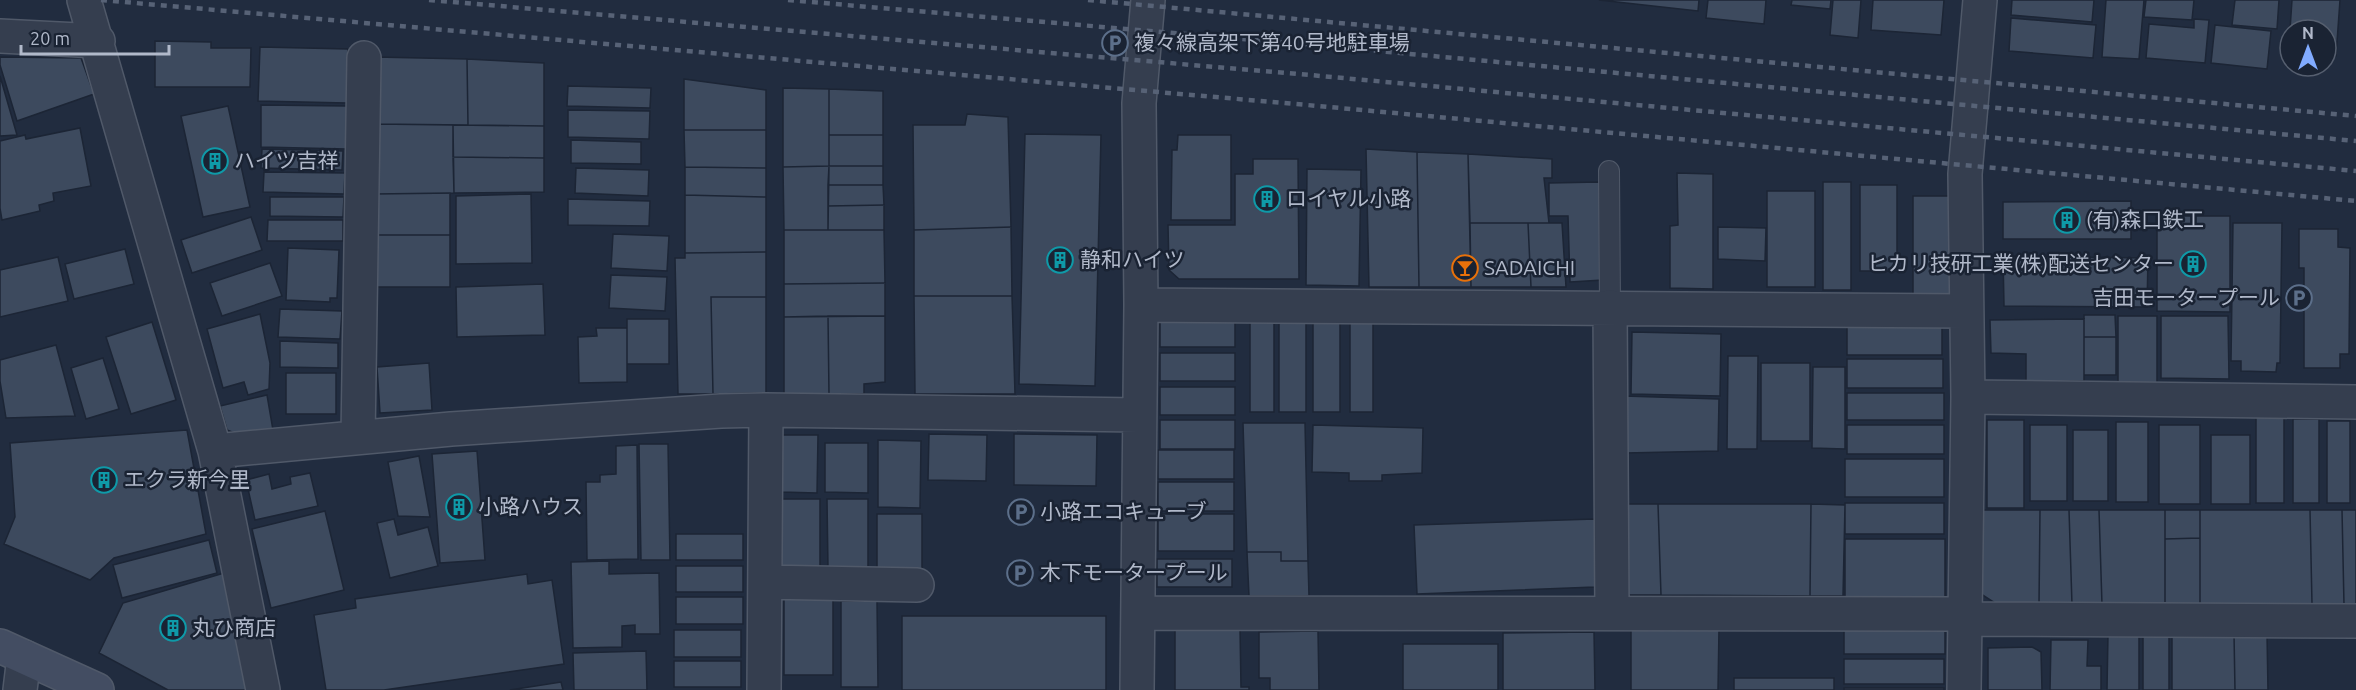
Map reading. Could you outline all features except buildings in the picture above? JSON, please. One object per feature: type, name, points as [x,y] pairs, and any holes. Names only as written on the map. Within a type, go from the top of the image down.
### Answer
[{"type":"street","points":[[84,0],[98,41],[215,451],[263,690]]},
{"type":"street","points":[[1137,690],[1141,305],[1139,103],[1148,0]]},
{"type":"street","points":[[1964,690],[1968,397],[1965,310],[1965,174],[1980,0]]},
{"type":"street","points":[[0,36],[98,41]]},
{"type":"street","points":[[358,437],[364,58]]},
{"type":"street","points":[[1141,305],[1965,310]]},
{"type":"street","points":[[1610,307],[1612,613]]},
{"type":"street","points":[[1968,397],[2356,402]]},
{"type":"street","points":[[215,451],[451,429],[766,410],[1139,415]]},
{"type":"street","points":[[764,690],[766,410]]},
{"type":"street","points":[[765,582],[917,585]]},
{"type":"street","points":[[1138,613],[1612,613],[2356,621]]},
{"type":"street","points":[[12,651],[20,690]]},
{"type":"street","points":[[12,651],[97,690]]},
{"type":"lane","points":[[1609,171],[1610,307]]},
{"type":"railway","points":[[101,0],[1307,105],[2356,201]]},
{"type":"railway","points":[[429,0],[1310,75],[2356,171]]},
{"type":"railway","points":[[788,0],[1313,45],[2356,141]]},
{"type":"railway","points":[[1088,0],[2356,116]]},
{"type":"place","name":"複々線高架下第40号地駐車場","points":[[1115,43]]},
{"type":"place","name":"ハイツ吉祥","points":[[215,161]]},
{"type":"place","name":"ロイヤル小路","points":[[1267,199]]},
{"type":"place","name":"(有)森口鉄工","points":[[2067,220]]},
{"type":"place","name":"静和ハイツ","points":[[1060,260]]},
{"type":"place","name":"ヒカリ技研工業(株)配送センター","points":[[2193,264]]},
{"type":"place","name":"SADAICHI","points":[[1465,268]]},
{"type":"place","name":"吉田モータープール","points":[[2299,298]]},
{"type":"place","name":"エクラ新今里","points":[[104,480]]},
{"type":"place","name":"小路ハウス","points":[[459,507]]},
{"type":"place","name":"小路エコキューブ","points":[[1021,512]]},
{"type":"place","name":"木下モータープール","points":[[1020,573]]},
{"type":"place","name":"丸ひ商店","points":[[173,628]]}]
